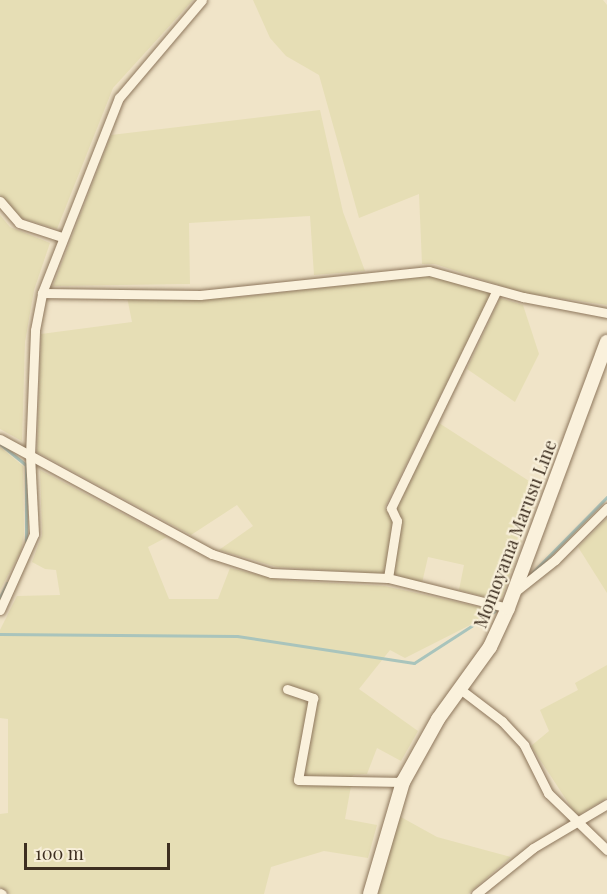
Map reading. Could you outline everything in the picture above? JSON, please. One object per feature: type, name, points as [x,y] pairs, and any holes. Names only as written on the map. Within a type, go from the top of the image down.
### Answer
[{"type":"main road","name":"Momoyama Marusu Line","points":[[370,894],[403,782],[420,747],[490,646],[508,608],[607,342]]},
{"type":"street","points":[[0,610],[34,534],[30,456],[35,330],[42,293],[62,237],[119,98],[202,0]]},
{"type":"street","points":[[0,201],[19,223],[62,237]]},
{"type":"street","points":[[42,293],[201,295],[429,271],[497,290],[607,313]]},
{"type":"street","points":[[388,578],[397,520],[391,508],[497,290]]},
{"type":"street","points":[[0,439],[212,554],[270,573],[388,578],[508,608]]},
{"type":"street","points":[[514,592],[555,560],[607,508]]},
{"type":"street","points":[[287,688],[313,698],[298,780],[403,782]]},
{"type":"street","points":[[460,689],[502,721],[524,745],[548,793],[607,850]]},
{"type":"street","points":[[476,894],[533,848],[607,804]]},
{"type":"shaded area","points":[[0,0],[193,0],[113,88],[57,229],[18,217],[0,195]]},
{"type":"shaded area","points":[[253,0],[603,0],[607,5],[607,305],[523,293],[435,264],[422,264],[419,194],[359,218],[319,75],[286,56],[270,38]]},
{"type":"shaded area","points":[[320,110],[343,212],[365,271],[314,275],[310,216],[189,223],[190,284],[53,286],[111,135]]},
{"type":"shaded area","points":[[0,215],[10,227],[50,243],[34,290],[25,342],[22,441],[0,429]]},
{"type":"shaded area","points":[[433,275],[491,294],[385,507],[393,522],[385,574],[277,567],[219,550],[253,526],[237,505],[191,535],[37,452],[41,334],[132,322],[127,297],[231,298]]},
{"type":"shaded area","points":[[500,298],[523,305],[539,354],[515,402],[467,369]]},
{"type":"shaded area","points":[[439,423],[540,488],[502,597],[493,599],[459,590],[464,565],[428,557],[422,583],[392,574],[395,508]]},
{"type":"shaded area","points":[[0,447],[23,466],[24,534],[21,551],[0,590]]},
{"type":"shaded area","points":[[40,470],[167,537],[148,547],[169,599],[218,599],[230,568],[280,580],[385,586],[488,609],[488,616],[405,658],[390,650],[359,689],[418,731],[401,761],[377,748],[367,774],[353,775],[345,819],[377,825],[368,858],[324,851],[271,867],[264,894],[10,894],[0,887],[0,814],[8,813],[8,719],[0,718],[0,630],[17,596],[60,595],[56,570],[45,569],[32,562],[42,535]]},
{"type":"shaded area","points":[[607,518],[607,593],[578,547]]},
{"type":"shaded area","points":[[607,665],[607,798],[577,816],[531,746],[549,731],[540,710],[578,690],[575,683]]},
{"type":"shaded area","points":[[399,816],[437,837],[511,857],[468,894],[378,894]]},
{"type":"waterway","points":[[0,444],[26,465],[26,541]]},
{"type":"waterway","points":[[530,575],[607,497]]},
{"type":"waterway","points":[[0,597],[7,583]]},
{"type":"waterway","points":[[0,634],[237,636],[414,663],[499,608]]}]
